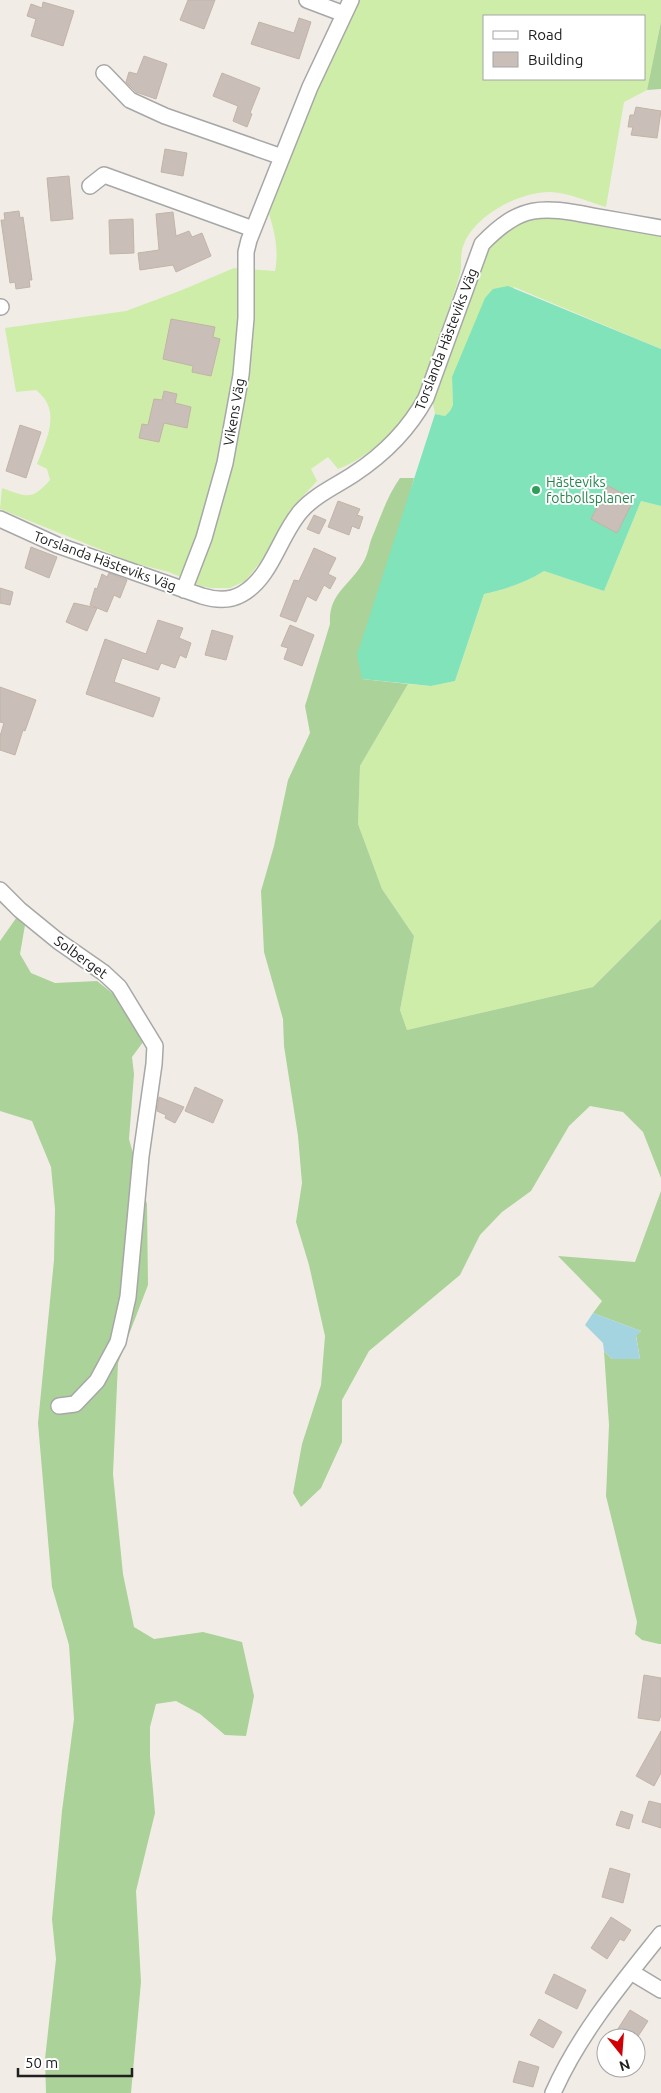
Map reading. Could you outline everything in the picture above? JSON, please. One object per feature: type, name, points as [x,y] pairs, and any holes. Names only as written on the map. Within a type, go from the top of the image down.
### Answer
[{"type":"street","points":[[307,0],[344,14]]},
{"type":"street","name":"Vikens Väg","points":[[184,590],[204,538],[224,463],[241,375],[246,318],[246,252],[253,229],[310,87],[351,0]]},
{"type":"street","points":[[104,73],[130,100],[165,116],[282,157]]},
{"type":"street","points":[[90,186],[104,175],[253,229]]},
{"type":"street","name":"Torslanda Hästeviks Väg","points":[[0,519],[57,545],[215,600],[242,594],[256,583],[270,563],[283,535],[301,510],[380,454],[416,416],[426,398],[482,244],[500,226],[526,213],[553,208],[661,228]]},
{"type":"street","name":"Solberget","points":[[0,890],[28,917],[58,941],[104,973],[119,987],[154,1046],[154,1064],[141,1156],[128,1297],[118,1342],[97,1381],[75,1404],[59,1406]]},
{"type":"street","points":[[553,2093],[566,2064],[584,2036],[661,1934]]},
{"type":"street","points":[[631,1972],[661,1990]]},
{"type":"green space","points":[[356,0],[661,0],[661,22],[647,90],[624,102],[606,207],[565,194],[539,193],[513,200],[488,215],[478,224],[464,244],[456,287],[422,388],[413,407],[386,438],[368,453],[338,469],[328,457],[311,469],[317,481],[290,510],[262,560],[245,581],[230,588],[201,586],[169,572],[134,563],[0,509],[2,488],[18,494],[29,495],[44,487],[50,480],[47,469],[37,464],[50,425],[49,406],[36,390],[16,392],[5,328],[126,311],[234,268],[275,271],[276,242],[269,214],[332,52]]},
{"type":"green space","points":[[661,22],[661,89],[647,90]]},
{"type":"green space","points":[[557,216],[661,235],[661,349],[514,287],[452,377],[453,405],[450,411],[445,416],[435,414],[432,399],[491,244],[506,232],[521,224]]},
{"type":"green space","name":"Hästeviks fotbollsplaner","points":[[508,286],[661,349],[661,506],[641,501],[604,591],[544,571],[515,585],[484,594],[455,681],[431,686],[362,679],[357,655],[435,414],[445,416],[453,405],[452,377],[485,298],[493,289]]},
{"type":"green space","points":[[400,478],[414,478],[362,679],[408,684],[360,766],[358,824],[382,889],[414,936],[400,1010],[407,1030],[593,987],[661,919],[661,1178],[643,1132],[623,1112],[590,1106],[569,1126],[531,1191],[502,1212],[480,1235],[460,1275],[369,1351],[342,1400],[342,1442],[321,1488],[301,1507],[293,1493],[302,1444],[321,1385],[325,1336],[309,1265],[296,1222],[302,1183],[298,1136],[284,1046],[283,1019],[264,952],[261,891],[274,846],[288,780],[310,733],[305,706],[330,624],[330,613],[333,604],[365,559],[384,508]]},
{"type":"green space","points":[[641,501],[661,506],[661,919],[593,987],[407,1030],[400,1010],[414,936],[382,889],[358,824],[360,766],[408,684],[431,686],[455,681],[484,594],[515,585],[544,571],[604,591]]},
{"type":"green space","points":[[19,914],[25,925],[20,954],[31,973],[55,983],[97,981],[116,996],[146,1038],[132,1057],[134,1074],[129,1139],[147,1204],[148,1285],[118,1363],[113,1474],[123,1574],[134,1627],[154,1639],[203,1632],[242,1642],[254,1696],[246,1736],[225,1735],[200,1714],[176,1701],[156,1704],[150,1727],[150,1756],[155,1813],[136,1891],[141,1982],[131,2093],[46,2093],[45,2059],[56,1959],[52,1919],[62,1811],[74,1719],[69,1645],[52,1587],[38,1423],[54,1260],[55,1209],[51,1167],[32,1121],[0,1111],[0,941]]},
{"type":"green space","points":[[661,1191],[661,1644],[659,1644],[642,1640],[635,1634],[637,1622],[606,1496],[609,1425],[604,1351],[612,1359],[640,1359],[636,1335],[641,1331],[593,1313],[602,1301],[558,1256],[635,1262]]},
{"type":"water","points":[[593,1313],[641,1331],[636,1336],[640,1359],[612,1359],[604,1351],[603,1343],[585,1325]]},
{"type":"building","points":[[188,0],[215,0],[204,29],[180,20]]},
{"type":"building","points":[[43,2],[74,11],[63,46],[31,36],[36,19],[27,16],[31,4],[42,8]]},
{"type":"building","points":[[299,18],[311,22],[299,59],[251,44],[259,22],[294,33]]},
{"type":"building","points":[[144,56],[167,64],[156,99],[136,92],[126,82],[129,72],[137,74]]},
{"type":"building","points":[[222,73],[260,88],[250,113],[252,114],[247,127],[233,121],[238,106],[213,96]]},
{"type":"building","points":[[636,107],[661,111],[657,138],[631,135],[633,127],[628,127],[630,115],[634,115]]},
{"type":"building","points":[[165,149],[187,153],[183,176],[161,172]]},
{"type":"building","points":[[69,176],[73,219],[51,221],[47,178]]},
{"type":"building","points":[[19,211],[20,218],[23,217],[32,280],[29,280],[30,287],[16,289],[15,282],[10,283],[1,220],[5,220],[4,213]]},
{"type":"building","points":[[173,212],[176,236],[189,231],[192,237],[202,233],[211,256],[176,272],[173,265],[140,270],[138,253],[159,250],[156,214]]},
{"type":"building","points":[[133,219],[134,253],[110,254],[109,220]]},
{"type":"building","points":[[171,319],[215,327],[213,337],[220,339],[211,376],[192,372],[193,366],[163,359]]},
{"type":"building","points":[[164,391],[177,394],[175,403],[191,407],[187,428],[164,423],[159,442],[139,438],[142,424],[148,425],[154,399],[162,400]]},
{"type":"building","points":[[20,425],[41,432],[26,478],[6,471]]},
{"type":"building","points":[[608,486],[630,497],[627,503],[631,505],[617,533],[591,519]]},
{"type":"building","points":[[338,501],[360,509],[357,515],[363,517],[359,529],[352,526],[349,535],[328,527]]},
{"type":"building","points":[[314,515],[326,520],[319,534],[307,529]]},
{"type":"building","points":[[31,547],[57,557],[49,578],[25,568]]},
{"type":"building","points":[[314,548],[336,558],[328,574],[336,578],[330,589],[324,585],[316,601],[307,596],[296,622],[280,616],[294,580],[299,581]]},
{"type":"building","points":[[109,573],[127,580],[120,598],[114,595],[107,612],[90,605],[102,574],[107,577]]},
{"type":"building","points":[[0,588],[13,592],[10,605],[0,603]]},
{"type":"building","points":[[74,603],[97,608],[87,631],[66,622]]},
{"type":"building","points":[[158,620],[183,628],[179,638],[191,643],[186,658],[180,655],[175,668],[161,663],[158,670],[122,658],[114,682],[160,698],[153,717],[86,694],[105,639],[146,654]]},
{"type":"building","points":[[290,625],[314,635],[302,666],[284,659],[288,648],[281,646]]},
{"type":"building","points":[[212,630],[233,636],[226,660],[205,655]]},
{"type":"building","points":[[0,687],[36,700],[15,755],[0,750],[0,736],[4,723],[0,722]]},
{"type":"building","points":[[195,1087],[223,1100],[213,1123],[185,1111]]},
{"type":"building","points":[[159,1097],[184,1107],[175,1123],[165,1118],[166,1115],[157,1111]]},
{"type":"building","points":[[644,1675],[661,1678],[661,1715],[659,1721],[638,1718]]},
{"type":"building","points":[[661,1731],[661,1773],[654,1786],[636,1776]]},
{"type":"building","points":[[649,1801],[661,1804],[661,1828],[642,1822]]},
{"type":"building","points":[[621,1811],[633,1815],[629,1829],[616,1825]]},
{"type":"building","points":[[610,1868],[630,1874],[623,1903],[602,1897]]},
{"type":"building","points":[[611,1917],[631,1930],[624,1941],[620,1939],[607,1959],[591,1948]]},
{"type":"building","points":[[554,1974],[586,1990],[577,2009],[545,1993]]},
{"type":"building","points":[[630,2010],[648,2021],[643,2028],[618,2028]]},
{"type":"building","points":[[539,2019],[562,2032],[553,2048],[530,2035]]},
{"type":"building","points":[[519,2061],[539,2067],[533,2087],[513,2082]]},
{"type":"place","name":"Hästeviks fotbollsplaner","points":[[536,490]]}]
